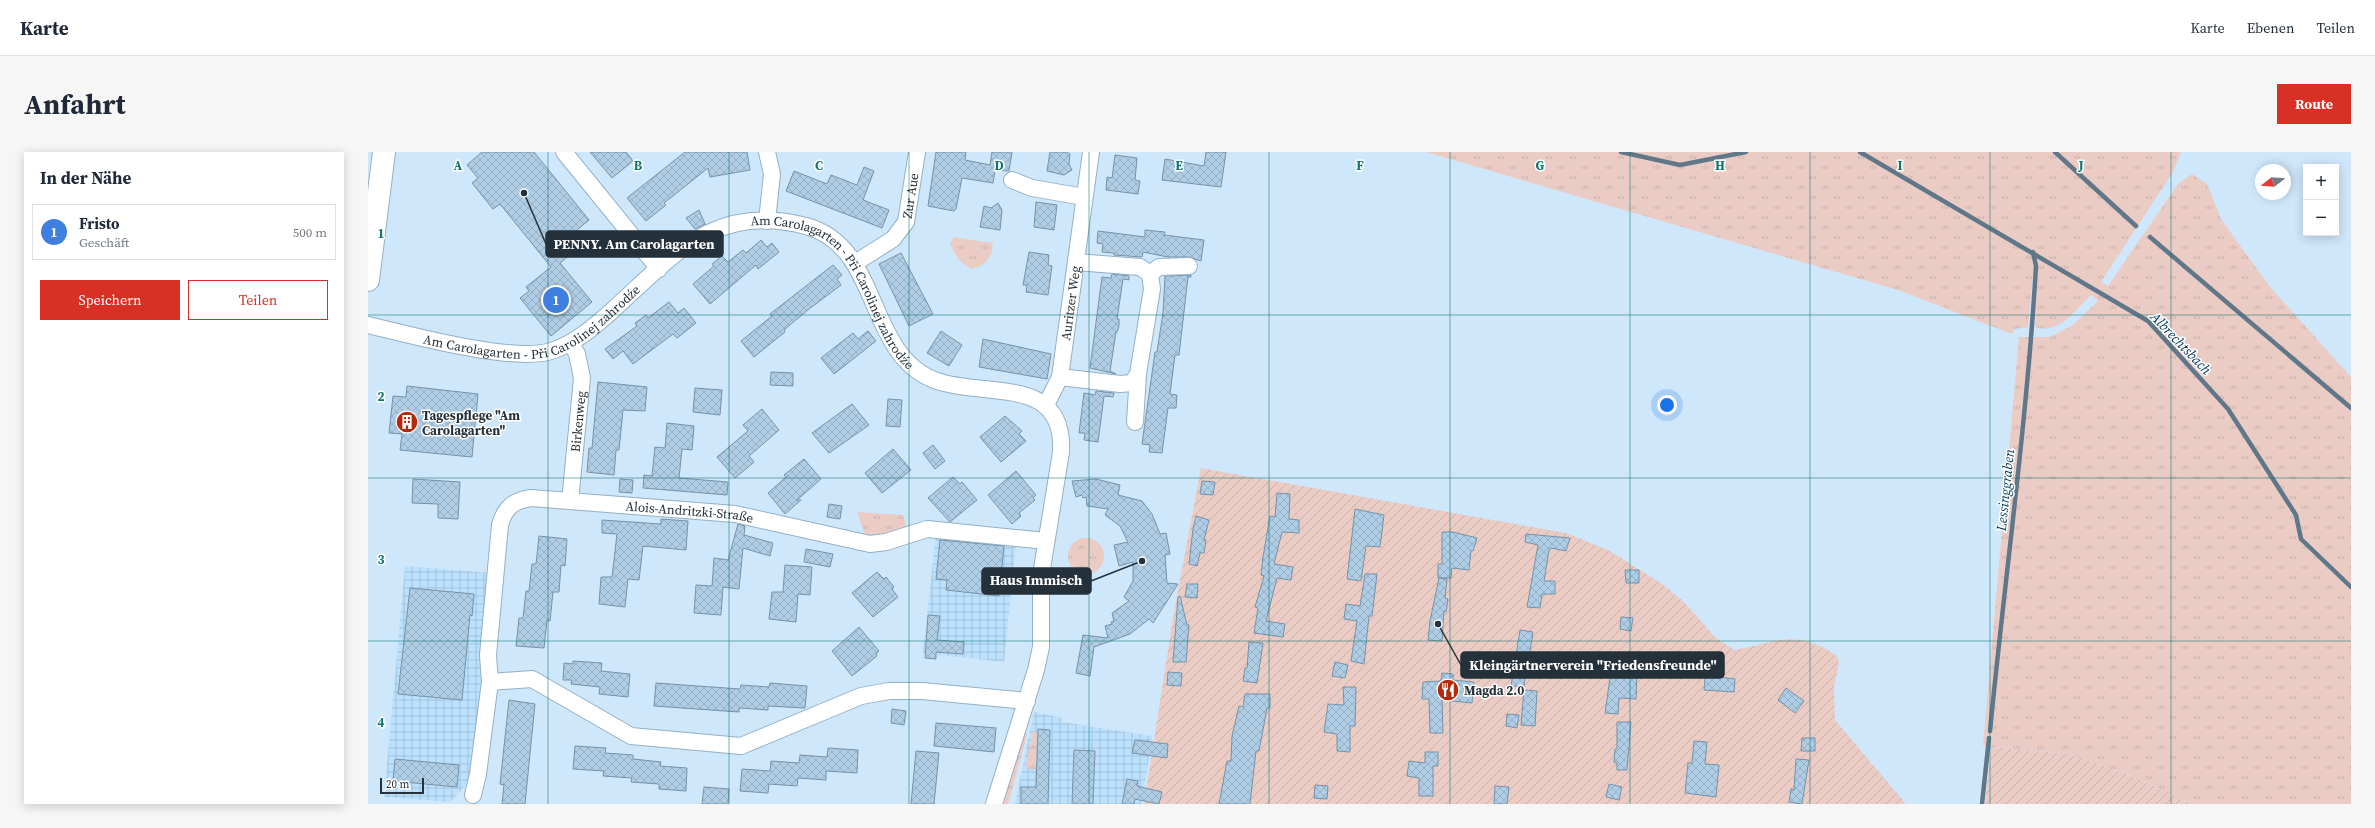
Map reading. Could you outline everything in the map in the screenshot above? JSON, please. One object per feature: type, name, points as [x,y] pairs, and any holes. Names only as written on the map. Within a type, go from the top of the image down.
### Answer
[{"type":"main road","points":[[368,280],[384,152]]},
{"type":"street","points":[[564,152],[659,269]]},
{"type":"street","points":[[767,152],[772,174],[767,221]]},
{"type":"street","name":"Zur Aue","points":[[855,263],[893,239],[906,222],[917,152]]},
{"type":"street","name":"Auritzer Weg","points":[[1046,405],[1060,377],[1091,152]]},
{"type":"street","points":[[1012,180],[1032,188],[1084,197]]},
{"type":"street","name":"Am Carolagarten - Při Carolinej zahrodźe","points":[[368,325],[491,350],[522,354],[551,351],[571,343],[605,318],[659,269],[699,237],[718,227],[746,221],[786,222],[819,230],[840,244],[855,263],[897,350],[922,375],[952,385],[1033,397],[1046,405]]},
{"type":"street","points":[[1076,262],[1140,267],[1150,274],[1152,289],[1138,374],[1135,422]]},
{"type":"street","points":[[1150,274],[1159,266],[1189,266]]},
{"type":"street","name":"Birkenweg","points":[[570,501],[582,378],[577,354],[571,343]]},
{"type":"street","points":[[1060,377],[1120,384],[1132,383],[1138,374]]},
{"type":"street","points":[[994,804],[1027,701],[1041,647],[1042,575],[1046,541],[1061,452],[1062,434],[1056,417],[1046,405]]},
{"type":"street","name":"Alois-Andritzki-Straße","points":[[473,795],[478,774],[490,682],[488,655],[502,516],[512,503],[520,500],[570,501],[735,514],[870,544],[886,542],[927,529],[1046,541]]},
{"type":"street","points":[[490,682],[532,679],[631,736],[741,746],[861,696],[890,691],[922,691],[1027,701]]},
{"type":"shaded area","points":[[936,534],[1016,543],[1004,662],[923,653]]},
{"type":"shaded area","points":[[405,566],[491,573],[473,777],[450,802],[384,797]]},
{"type":"shaded area","points":[[1034,712],[1062,718],[1062,722],[1152,736],[1142,804],[1015,804]]},
{"type":"green space","points":[[1426,152],[2181,152],[2173,172],[2101,282],[2108,286],[2178,184],[2192,174],[2207,184],[2221,219],[2270,287],[2351,377],[2351,804],[2192,804],[2134,777],[2070,754],[1983,746],[2019,337],[2050,337],[2073,325],[2098,301],[2091,295],[2060,324],[2044,328],[2035,327],[2038,265],[2034,263],[2028,327],[2014,329],[2012,334],[1898,290]]},
{"type":"green space","points":[[954,237],[993,243],[989,257],[981,266],[971,269],[967,267],[958,258],[950,244]]},
{"type":"green space","points":[[1201,468],[1566,533],[1608,550],[1661,583],[1684,602],[1715,637],[1734,650],[1775,641],[1787,640],[1810,642],[1822,647],[1837,656],[1839,663],[1834,687],[1835,720],[1906,804],[1144,804],[1174,612]]},
{"type":"green space","points":[[857,512],[903,515],[907,529],[892,536],[866,537]]},
{"type":"green space","points":[[1090,538],[1099,543],[1103,549],[1103,563],[1099,569],[1090,574],[1082,574],[1073,569],[1069,563],[1068,552],[1073,543],[1079,539]]},
{"type":"green space","points":[[1033,731],[1037,733],[1036,770],[1027,768],[1026,765]]},
{"type":"green space","points":[[1024,733],[1027,735],[1008,804],[1000,804]]},
{"type":"green space","points":[[1991,747],[2070,754],[2134,777],[2192,804],[1985,804]]},
{"type":"building","points":[[482,152],[534,152],[589,220],[571,235],[580,246],[560,263],[592,302],[551,336],[520,298],[529,291],[526,287],[551,267],[500,204],[493,209],[472,183],[478,178],[467,165]]},
{"type":"building","points":[[590,152],[626,152],[633,161],[612,178]]},
{"type":"building","points":[[685,152],[747,152],[750,170],[710,177],[708,168],[664,203],[666,205],[646,221],[627,198]]},
{"type":"building","points":[[936,152],[966,152],[965,160],[990,165],[992,152],[1012,152],[1009,171],[995,170],[993,183],[962,178],[956,209],[954,211],[928,206]]},
{"type":"building","points":[[1050,152],[1067,152],[1070,154],[1069,164],[1072,170],[1064,175],[1047,171]]},
{"type":"building","points":[[1206,152],[1226,152],[1221,187],[1162,180],[1165,159],[1204,166]]},
{"type":"building","points":[[1115,155],[1137,158],[1135,180],[1140,181],[1138,194],[1106,190],[1107,177],[1112,178]]},
{"type":"building","points":[[864,167],[874,171],[863,200],[889,210],[882,228],[786,191],[794,171],[827,184],[831,175],[857,185]]},
{"type":"building","points":[[1036,202],[1057,205],[1054,230],[1034,227]]},
{"type":"building","points":[[998,203],[1002,210],[1000,230],[980,227],[984,206],[991,208]]},
{"type":"building","points":[[699,210],[705,224],[695,229],[686,218]]},
{"type":"building","points":[[1145,230],[1165,232],[1164,235],[1204,240],[1201,261],[1189,257],[1168,257],[1143,252],[1142,257],[1114,255],[1114,253],[1102,252],[1103,244],[1097,243],[1098,231],[1145,237]]},
{"type":"building","points":[[761,240],[767,247],[772,243],[779,252],[758,269],[756,265],[710,304],[693,284],[714,266],[712,264],[722,256],[728,262],[743,250],[746,253]]},
{"type":"building","points":[[1029,252],[1049,255],[1048,265],[1052,266],[1048,295],[1026,292],[1027,285],[1023,285]]},
{"type":"building","points":[[901,253],[933,314],[909,326],[879,264]]},
{"type":"building","points":[[833,265],[842,275],[837,279],[841,285],[809,309],[784,330],[785,332],[754,357],[741,341],[772,316],[770,314]]},
{"type":"building","points":[[1112,274],[1129,276],[1129,280],[1123,279],[1117,319],[1119,319],[1119,326],[1116,332],[1110,371],[1116,374],[1090,368],[1102,277],[1111,278]]},
{"type":"building","points":[[1191,275],[1191,277],[1188,277],[1179,355],[1175,355],[1170,394],[1177,395],[1176,408],[1168,408],[1162,453],[1149,452],[1150,445],[1142,444],[1155,352],[1157,352],[1163,313],[1165,276]]},
{"type":"building","points":[[669,302],[678,313],[684,308],[696,323],[677,338],[673,334],[633,364],[623,351],[613,359],[605,349],[637,326],[635,323],[646,315],[648,318]]},
{"type":"building","points":[[868,331],[876,341],[834,374],[821,358],[853,333],[858,339]]},
{"type":"building","points":[[941,331],[962,345],[949,366],[927,353]]},
{"type":"building","points":[[983,339],[1051,354],[1047,379],[979,367]]},
{"type":"building","points":[[771,372],[793,373],[793,386],[770,385]]},
{"type":"building","points":[[598,382],[647,387],[645,411],[623,410],[619,450],[616,450],[614,475],[587,472],[589,448],[592,448]]},
{"type":"building","name":"Tagespflege \"Am Carolagarten\"","points":[[407,386],[478,394],[472,457],[400,450],[402,434],[389,433],[393,396],[406,397]]},
{"type":"building","points":[[695,388],[722,390],[720,415],[693,412]]},
{"type":"building","points":[[1096,391],[1114,393],[1113,397],[1104,396],[1098,442],[1084,440],[1085,433],[1079,433],[1084,393],[1095,395]]},
{"type":"building","points":[[888,399],[902,400],[900,427],[886,426]]},
{"type":"building","points":[[852,404],[869,425],[829,453],[812,433]]},
{"type":"building","points":[[762,409],[779,430],[749,456],[754,462],[735,478],[717,457],[748,431],[743,425]]},
{"type":"building","points":[[1005,416],[1022,431],[1019,434],[1026,441],[1001,462],[980,437]]},
{"type":"building","points":[[667,423],[694,426],[692,450],[682,449],[679,478],[728,482],[727,495],[643,488],[644,475],[652,476],[655,447],[665,448]]},
{"type":"building","points":[[933,445],[945,461],[935,469],[923,453]]},
{"type":"building","points":[[893,449],[911,470],[882,493],[865,473]]},
{"type":"building","points":[[804,459],[821,479],[797,500],[801,500],[785,514],[768,493],[786,477],[784,475]]},
{"type":"building","points":[[1016,471],[1036,495],[1033,498],[1035,500],[1019,513],[1021,516],[1012,524],[988,495]]},
{"type":"building","points":[[953,477],[960,484],[962,482],[977,500],[950,522],[928,498]]},
{"type":"building","points":[[413,479],[460,482],[458,519],[438,518],[438,504],[412,503]]},
{"type":"building","points":[[620,479],[633,480],[632,493],[619,492]]},
{"type":"building","points":[[1096,479],[1120,485],[1118,495],[1142,501],[1152,514],[1160,534],[1166,533],[1170,554],[1165,555],[1167,583],[1178,584],[1153,623],[1149,619],[1130,634],[1094,647],[1090,676],[1076,673],[1083,635],[1108,638],[1105,626],[1112,624],[1111,622],[1114,621],[1112,613],[1129,601],[1124,597],[1133,581],[1133,562],[1119,566],[1114,545],[1128,542],[1120,526],[1105,515],[1108,509],[1087,506],[1086,497],[1083,498],[1082,495],[1076,497],[1072,481]]},
{"type":"building","points":[[1202,481],[1215,482],[1213,495],[1200,494]]},
{"type":"building","points":[[1277,493],[1290,494],[1289,519],[1299,520],[1299,533],[1282,532],[1274,564],[1293,567],[1291,580],[1277,578],[1266,621],[1285,624],[1283,637],[1254,633],[1258,608],[1255,607],[1264,576],[1261,575],[1263,557],[1270,516],[1275,517]]},
{"type":"building","points":[[829,504],[842,506],[840,519],[827,517]]},
{"type":"building","points":[[1355,509],[1384,515],[1380,547],[1366,546],[1361,581],[1347,579]]},
{"type":"building","points":[[1196,516],[1209,520],[1204,540],[1206,540],[1204,553],[1200,553],[1197,566],[1189,564]]},
{"type":"building","points":[[661,519],[688,521],[686,550],[643,546],[639,580],[628,579],[625,607],[599,604],[601,577],[612,577],[617,534],[602,533],[602,520],[661,524]]},
{"type":"building","points":[[738,524],[745,526],[744,535],[773,543],[770,556],[743,548],[739,589],[723,587],[721,615],[694,613],[696,585],[712,586],[714,558],[728,560]]},
{"type":"building","points":[[1442,532],[1453,532],[1477,538],[1473,551],[1471,550],[1469,570],[1452,568],[1451,578],[1438,578],[1438,564],[1442,564]]},
{"type":"building","points":[[1526,534],[1570,538],[1566,551],[1551,548],[1549,550],[1544,581],[1555,581],[1555,594],[1542,594],[1540,608],[1527,607],[1538,545],[1525,542]]},
{"type":"building","points":[[539,536],[567,539],[565,566],[561,565],[559,592],[553,592],[550,621],[547,620],[544,648],[516,646],[519,618],[523,618],[526,591],[529,591],[532,564],[536,564]]},
{"type":"building","points":[[940,540],[1004,546],[999,596],[946,590],[947,580],[936,579]]},
{"type":"building","points":[[806,549],[833,554],[830,567],[804,562]]},
{"type":"building","points":[[785,565],[812,567],[810,595],[798,594],[796,622],[769,619],[772,592],[783,592]]},
{"type":"building","points":[[1625,570],[1639,570],[1639,583],[1626,583]]},
{"type":"building","points":[[877,572],[884,579],[886,577],[894,587],[892,589],[898,597],[873,617],[852,593]]},
{"type":"building","points":[[1365,574],[1377,574],[1372,616],[1369,616],[1364,664],[1351,661],[1357,621],[1344,619],[1346,604],[1360,606]]},
{"type":"building","points":[[1439,578],[1447,579],[1445,598],[1448,599],[1446,612],[1444,611],[1442,641],[1428,640],[1430,621]]},
{"type":"building","points":[[1187,584],[1198,584],[1197,598],[1185,597]]},
{"type":"building","points":[[410,588],[474,594],[472,616],[470,615],[462,700],[398,694]]},
{"type":"building","points":[[1180,596],[1187,625],[1189,625],[1186,662],[1173,662],[1178,597]]},
{"type":"building","points":[[928,615],[940,616],[937,640],[964,642],[963,654],[936,652],[936,659],[925,658]]},
{"type":"building","points":[[1621,617],[1633,618],[1631,631],[1620,629]]},
{"type":"building","points":[[859,627],[879,651],[876,654],[877,656],[852,676],[832,651]]},
{"type":"building","points":[[1520,630],[1533,632],[1528,665],[1526,664],[1524,687],[1511,686]]},
{"type":"building","points":[[1249,642],[1263,643],[1257,683],[1243,681],[1245,668],[1247,668]]},
{"type":"building","points":[[1629,654],[1643,656],[1641,669],[1637,669],[1636,699],[1619,698],[1618,714],[1605,713],[1613,657],[1629,659]]},
{"type":"building","points":[[1707,657],[1721,659],[1719,677],[1735,679],[1734,692],[1704,690]]},
{"type":"building","points":[[573,661],[602,663],[601,671],[630,674],[628,697],[599,694],[600,687],[571,684],[572,680],[563,680],[564,663],[573,664]]},
{"type":"building","points":[[1335,662],[1348,665],[1345,678],[1332,676]]},
{"type":"building","points":[[1168,672],[1182,673],[1181,686],[1167,685]]},
{"type":"building","name":"Magda 2.0","points":[[1442,673],[1453,674],[1453,680],[1474,682],[1472,703],[1442,700],[1443,733],[1430,733],[1429,699],[1422,699],[1423,682],[1441,681]]},
{"type":"building","points":[[656,683],[740,689],[741,685],[769,687],[770,683],[807,686],[805,708],[768,706],[768,710],[739,708],[739,712],[654,706]]},
{"type":"building","points":[[1343,687],[1356,687],[1355,726],[1350,726],[1350,752],[1337,751],[1337,734],[1324,732],[1328,704],[1344,705]]},
{"type":"building","points":[[1786,688],[1804,701],[1795,713],[1778,700]]},
{"type":"building","points":[[1524,690],[1537,691],[1535,726],[1521,725]]},
{"type":"building","points":[[1245,694],[1270,694],[1270,708],[1267,708],[1259,751],[1256,751],[1250,804],[1219,804],[1227,761],[1231,761],[1232,736],[1239,706],[1243,707]]},
{"type":"building","points":[[509,700],[535,704],[525,804],[502,804],[504,785],[500,784]]},
{"type":"building","points":[[892,709],[906,711],[904,725],[891,723]]},
{"type":"building","points":[[1507,714],[1519,715],[1517,728],[1506,726]]},
{"type":"building","points":[[1617,722],[1631,722],[1627,770],[1617,770],[1617,763],[1614,762],[1615,749],[1617,749]]},
{"type":"building","points":[[936,723],[996,728],[994,752],[934,746]]},
{"type":"building","points":[[1038,729],[1050,730],[1048,804],[1021,804],[1021,787],[1036,787]]},
{"type":"building","points":[[1802,738],[1815,738],[1815,751],[1801,751]]},
{"type":"building","points":[[1135,740],[1168,744],[1167,758],[1132,753]]},
{"type":"building","points":[[1694,741],[1707,742],[1705,764],[1719,765],[1716,797],[1685,793],[1688,763],[1692,763]]},
{"type":"building","points":[[575,746],[606,748],[605,753],[633,755],[633,759],[661,762],[660,766],[687,768],[686,791],[659,789],[659,784],[631,782],[632,778],[603,776],[604,771],[573,769]]},
{"type":"building","points":[[828,748],[858,750],[857,773],[826,771],[826,780],[798,778],[797,786],[769,784],[768,793],[740,791],[742,769],[770,771],[771,761],[799,763],[800,755],[827,757]]},
{"type":"building","points":[[1074,750],[1095,751],[1093,804],[1072,804]]},
{"type":"building","points":[[916,751],[939,753],[934,804],[911,804]]},
{"type":"building","points":[[1425,752],[1438,752],[1438,766],[1433,766],[1433,796],[1419,796],[1419,778],[1407,776],[1409,761],[1425,763]]},
{"type":"building","points":[[395,759],[459,765],[457,787],[393,781]]},
{"type":"building","points":[[1796,759],[1809,760],[1802,804],[1789,802],[1791,789],[1794,790]]},
{"type":"building","points":[[1127,779],[1138,781],[1137,786],[1162,792],[1159,804],[1135,799],[1134,804],[1122,804]]},
{"type":"building","points":[[1609,784],[1622,787],[1619,800],[1606,797]]},
{"type":"building","points":[[1315,785],[1328,786],[1327,799],[1314,798]]},
{"type":"building","points":[[1495,786],[1509,787],[1507,804],[1494,804]]},
{"type":"building","points":[[704,787],[729,789],[728,804],[702,804]]},
{"type":"waterway","name":"Albrechtsbach","points":[[1621,152],[1680,165],[1746,152]]},
{"type":"waterway","name":"Albrechtsbach","points":[[1860,152],[2148,321],[2228,409],[2296,515],[2301,539],[2351,587]]},
{"type":"waterway","points":[[2055,152],[2136,226]]},
{"type":"waterway","points":[[2150,237],[2351,408]]},
{"type":"waterway","name":"Lessinggraben","points":[[1990,731],[2027,383],[2036,266],[2033,252]]},
{"type":"waterway","name":"Lessinggraben","points":[[1982,804],[1989,738]]},
{"type":"place","name":"PENNY. Am Carolagarten","points":[[524,193]]},
{"type":"place","name":"Fristo","points":[[556,300]]},
{"type":"place","name":"Tagespflege \"Am Carolagarten\"","points":[[407,422]]},
{"type":"place","name":"Haus Immisch","points":[[1142,561]]},
{"type":"place","name":"Kleingärtnerverein \"Friedensfreunde\"","points":[[1438,624]]},
{"type":"place","name":"Magda 2.0","points":[[1448,690]]}]
